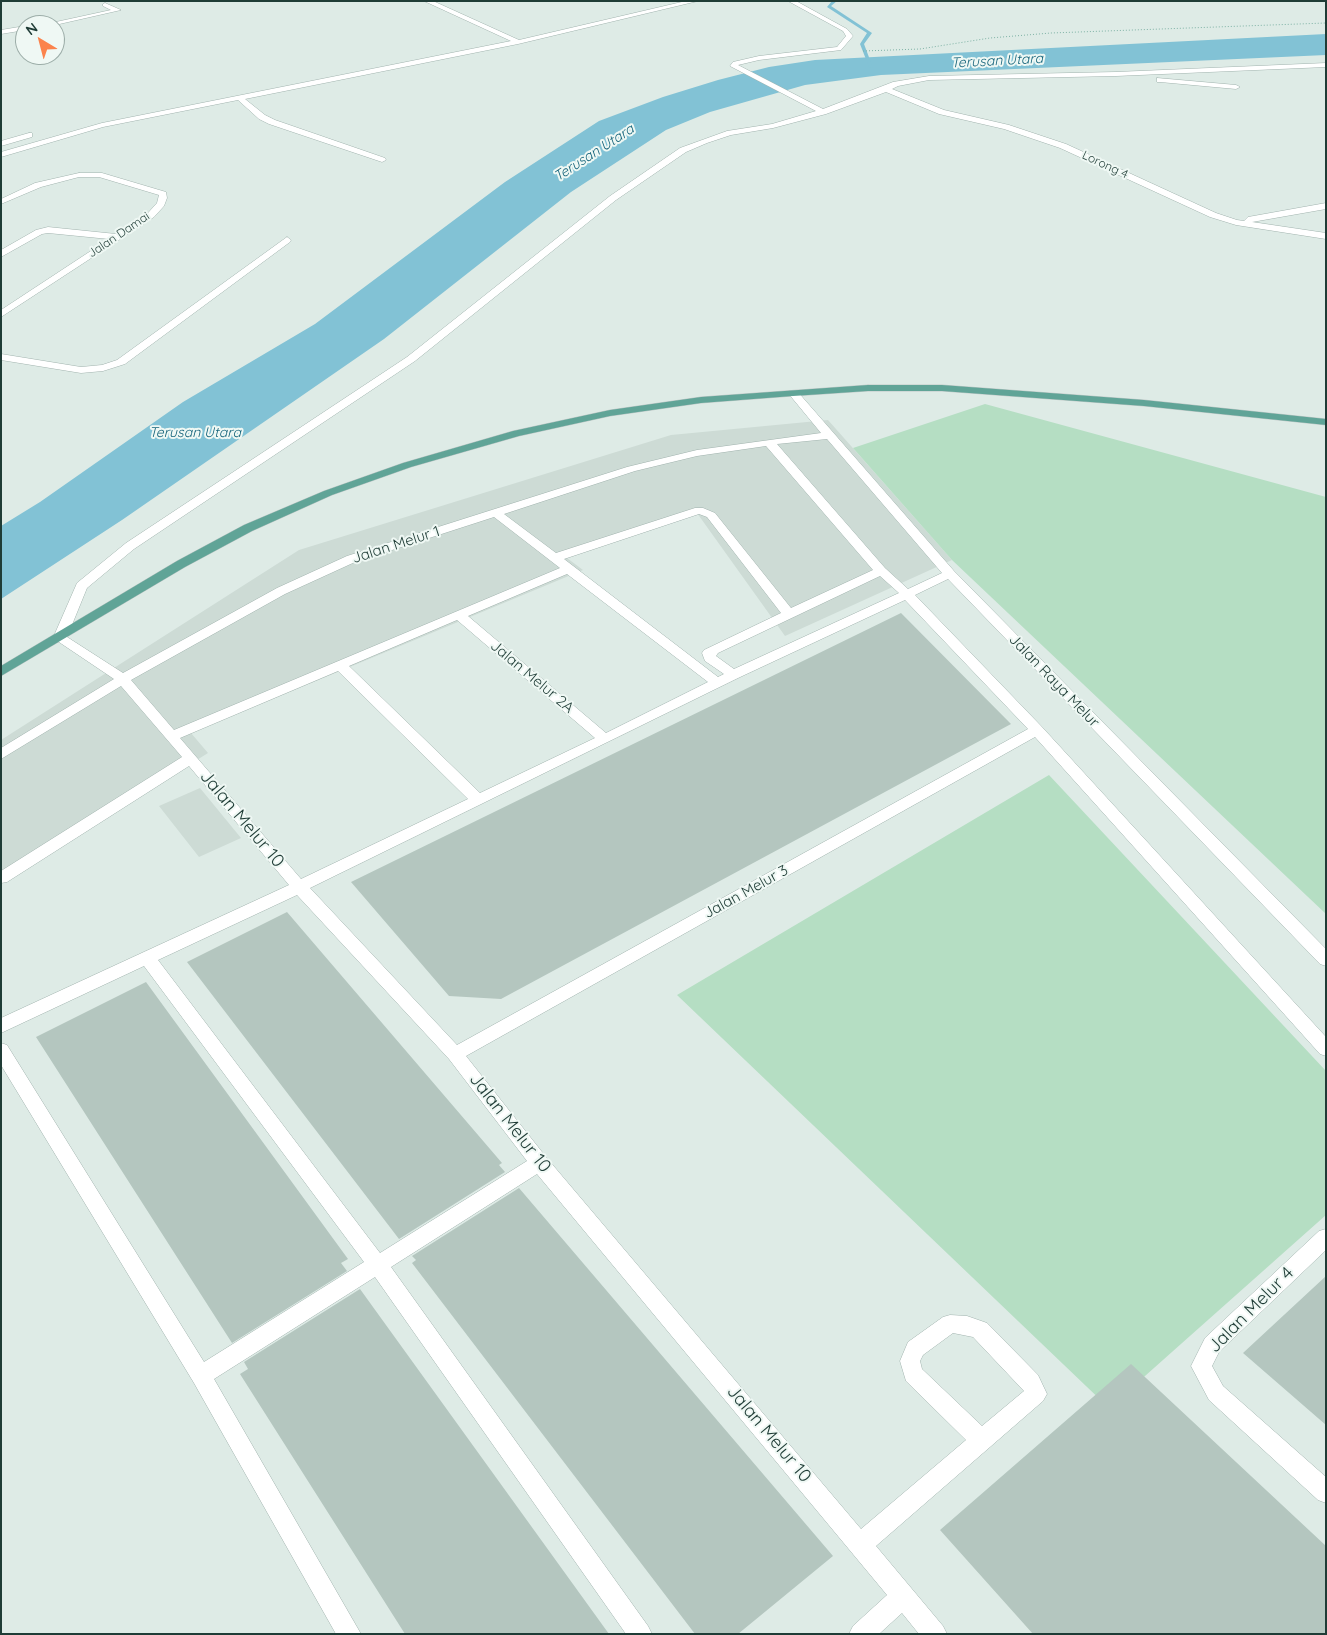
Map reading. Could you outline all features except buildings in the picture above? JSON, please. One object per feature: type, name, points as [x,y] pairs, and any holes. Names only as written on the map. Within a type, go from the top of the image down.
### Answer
[{"type":"main road","points":[[1,672],[181,564],[248,528],[328,493],[407,465],[517,433],[610,412],[701,400],[793,393],[868,388],[942,388],[1144,403],[1326,422]]},
{"type":"street","points":[[427,1],[518,42]]},
{"type":"street","points":[[569,22],[659,1]]},
{"type":"street","points":[[1,155],[102,125],[518,42],[695,1]]},
{"type":"street","points":[[791,1],[845,30],[850,36],[839,49],[759,58],[735,63],[734,66],[820,110]]},
{"type":"street","points":[[65,21],[118,10],[106,5]]},
{"type":"street","points":[[1,32],[15,30]]},
{"type":"street","points":[[494,38],[513,34]]},
{"type":"street","points":[[86,121],[407,56]]},
{"type":"street","points":[[60,638],[81,586],[130,546],[411,358],[613,198],[683,150],[704,140],[730,133],[773,126],[886,90],[896,84],[929,78],[1116,74],[1326,65]]},
{"type":"street","points":[[1116,74],[1236,87]]},
{"type":"street","name":"Lorong 4","points":[[886,90],[942,112],[1006,127],[1062,146],[1193,207],[1236,222],[1326,236]]},
{"type":"street","points":[[240,98],[262,117],[272,122],[382,160]]},
{"type":"street","points":[[1,144],[34,134]]},
{"type":"street","name":"Jalan Damai","points":[[1,202],[38,185],[79,175],[99,175],[163,194],[161,204],[151,215],[1,314]]},
{"type":"street","points":[[1236,222],[1326,206]]},
{"type":"street","points":[[1,254],[39,232],[48,230],[115,237]]},
{"type":"street","points":[[1,356],[81,370],[103,368],[121,362],[287,240]]},
{"type":"street","name":"Jalan Raya Melur","points":[[793,393],[950,574],[1326,960]]},
{"type":"street","name":"Jalan Melur 1","points":[[1,754],[124,679],[281,590],[351,559],[631,470],[697,454],[769,442],[828,435]]},
{"type":"street","points":[[769,442],[881,571],[906,593],[1037,730],[1326,1049]]},
{"type":"street","points":[[554,558],[699,510],[711,515],[789,614]]},
{"type":"street","points":[[495,512],[717,683]]},
{"type":"street","points":[[172,736],[568,569]]},
{"type":"street","points":[[733,675],[710,658],[709,654],[713,650],[881,571]]},
{"type":"street","points":[[1,1026],[605,740],[733,675],[950,574]]},
{"type":"street","name":"Jalan Melur 2A","points":[[459,616],[605,740]]},
{"type":"street","name":"Jalan Melur 10","points":[[60,638],[124,679],[299,886],[455,1054],[539,1163],[935,1634]]},
{"type":"street","points":[[340,665],[478,800]]},
{"type":"street","name":"Jalan Melur 3","points":[[455,1054],[1037,730]]},
{"type":"street","points":[[1,878],[191,758]]},
{"type":"street","points":[[147,958],[378,1265],[640,1634]]},
{"type":"street","points":[[1,1050],[201,1376],[349,1634]]},
{"type":"street","points":[[201,1376],[539,1163]]},
{"type":"street","name":"Jalan Melur 4","points":[[1326,1237],[1212,1345],[1201,1366],[1216,1393],[1326,1492]]},
{"type":"street","points":[[861,1544],[1036,1394],[1031,1382],[980,1330],[967,1324],[950,1324],[916,1349],[910,1361],[913,1374],[982,1440]]},
{"type":"street","points":[[861,1634],[903,1597]]},
{"type":"path","points":[[858,51],[920,49],[990,38],[1051,34],[1326,23]]},
{"type":"shaded area","points":[[828,420],[952,560],[785,636],[697,513],[567,558],[583,570],[191,733],[208,753],[1,883],[1,740],[299,550],[671,435]]},
{"type":"shaded area","points":[[200,788],[241,838],[199,857],[159,806]]},
{"type":"green space","points":[[985,404],[1326,497],[1326,914],[952,560],[853,448]]},
{"type":"green space","points":[[1049,775],[1326,1071],[1326,1215],[1109,1408],[677,995]]},
{"type":"water","name":"Terusan Utara","points":[[1326,34],[1326,55],[881,75],[805,85],[710,112],[666,130],[571,192],[384,339],[122,520],[1,599],[1,526],[40,502],[183,402],[315,324],[505,182],[599,121],[663,97],[718,80],[769,67],[815,60]]},
{"type":"waterway","points":[[835,1],[828,6],[870,33],[862,44],[871,67]]}]
